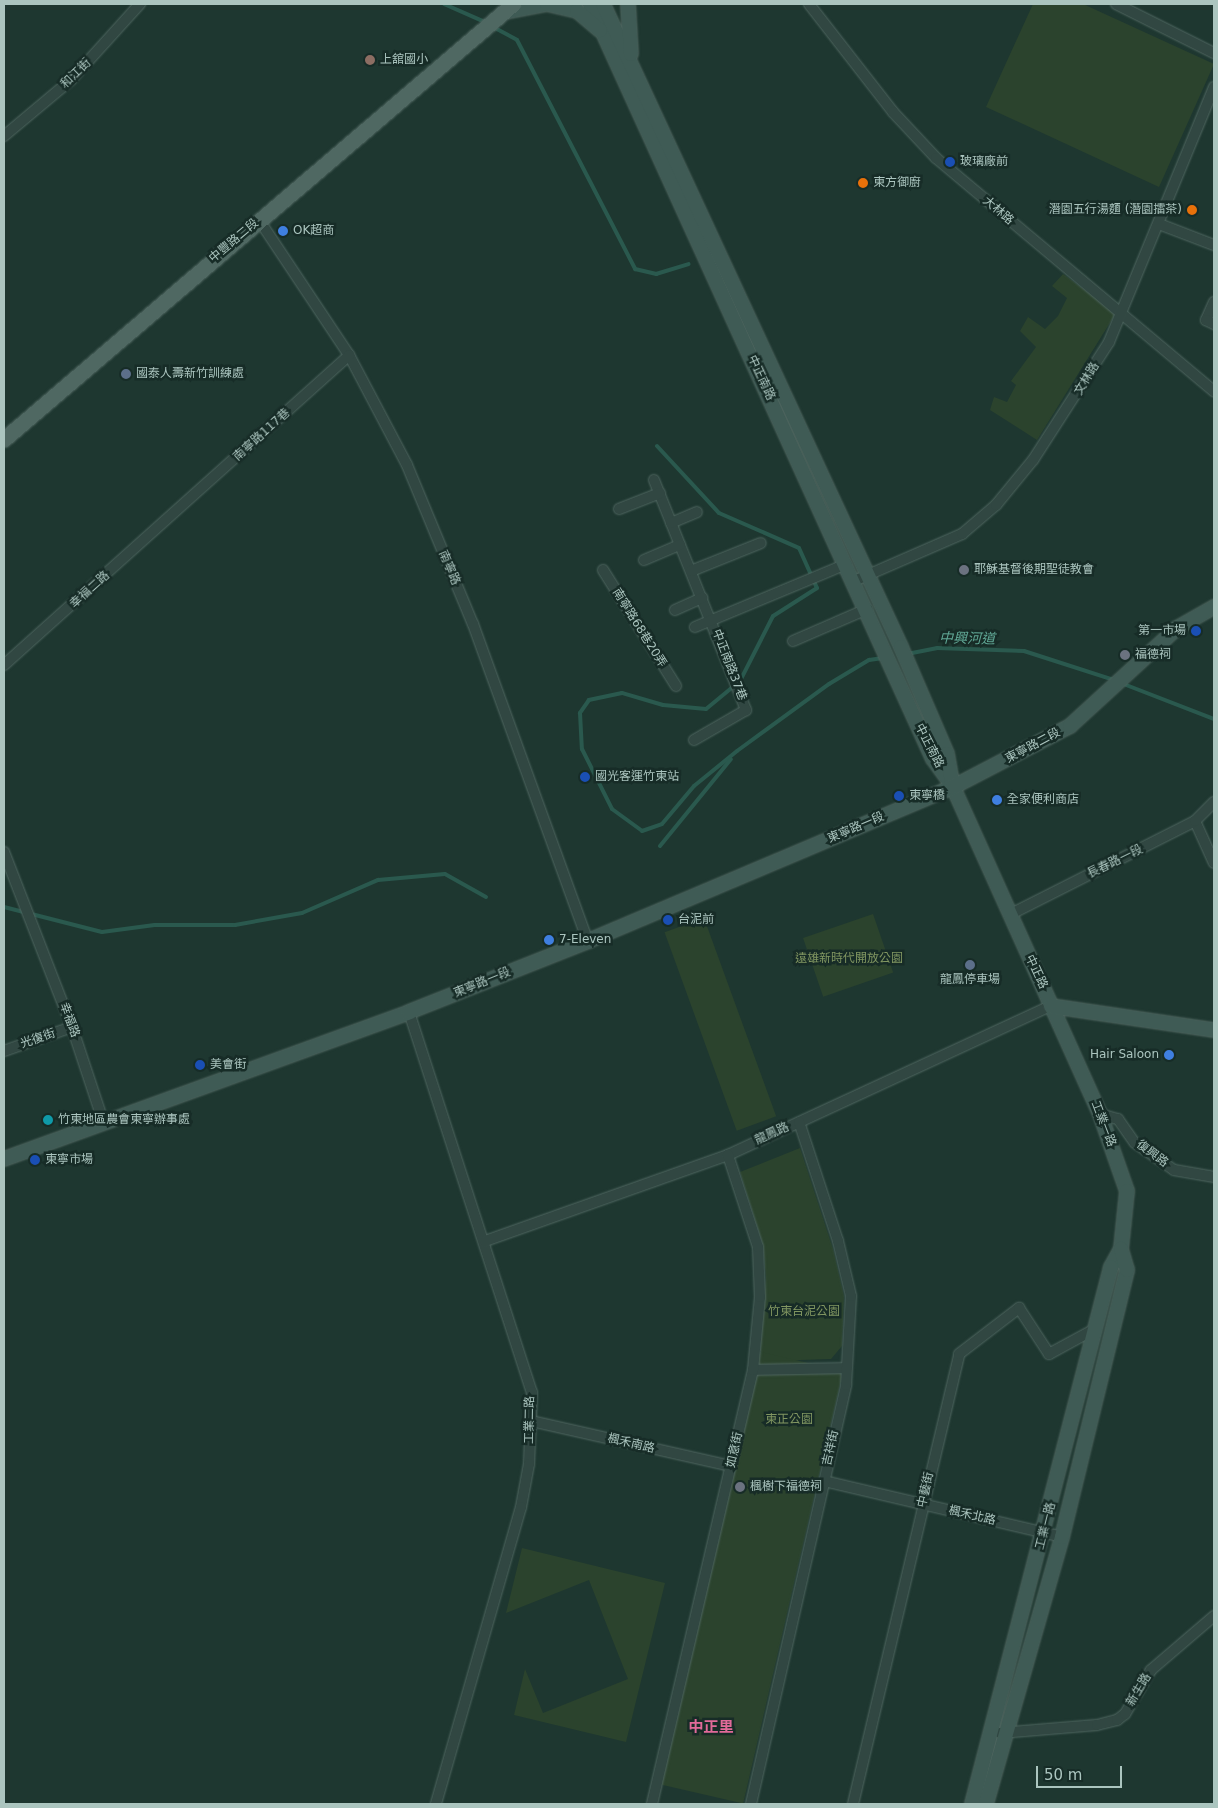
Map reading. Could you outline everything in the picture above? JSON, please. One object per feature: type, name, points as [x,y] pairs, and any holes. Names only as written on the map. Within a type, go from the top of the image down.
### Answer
[{"type":"main road","name":"中豐路二段","points":[[4,439],[509,8]]},
{"type":"street","name":"和江街","points":[[4,136],[71,80],[140,4]]},
{"type":"street","points":[[509,8],[547,4],[577,11],[604,34]]},
{"type":"street","name":"中正南路","points":[[590,4],[854,581],[933,759],[952,787]]},
{"type":"street","name":"中正南路","points":[[603,4],[631,60],[901,647],[947,754],[952,787]]},
{"type":"street","points":[[628,4],[631,60]]},
{"type":"street","name":"大林路","points":[[809,4],[913,136],[1002,214],[1124,312],[1214,391]]},
{"type":"street","points":[[1116,4],[1214,53]]},
{"type":"street","name":"文林路","points":[[854,581],[962,534],[996,505],[1068,409],[1124,312],[1214,88]]},
{"type":"street","name":"南寧路","points":[[259,220],[349,355],[406,465],[473,624],[588,941]]},
{"type":"street","points":[[1158,224],[1214,245]]},
{"type":"street","points":[[1214,302],[1206,320],[1214,324]]},
{"type":"street","name":"南寧路117巷","points":[[174,514],[349,355]]},
{"type":"street","name":"中正南路37巷","points":[[654,480],[746,710],[694,740]]},
{"type":"street","points":[[618,509],[660,493]]},
{"type":"street","points":[[671,523],[697,512]]},
{"type":"street","name":"幸福二路","points":[[4,665],[174,514]]},
{"type":"street","points":[[691,571],[761,543]]},
{"type":"street","points":[[644,560],[680,545]]},
{"type":"street","name":"中正南路37巷","points":[[711,620],[846,564]]},
{"type":"street","name":"南寧路68巷20弄","points":[[603,570],[676,686]]},
{"type":"street","points":[[675,610],[702,598]]},
{"type":"street","name":"東寧路二段","points":[[952,787],[1070,726],[1177,628],[1214,607]]},
{"type":"street","points":[[793,641],[866,609]]},
{"type":"street","points":[[695,627],[711,620]]},
{"type":"street","name":"東寧路一段","points":[[4,1159],[103,1121],[409,1012],[588,941],[952,787]]},
{"type":"street","name":"中正路","points":[[952,787],[1051,1006]]},
{"type":"street","name":"長春路一段","points":[[1010,915],[1194,822],[1214,802]]},
{"type":"street","points":[[1194,822],[1214,863]]},
{"type":"street","name":"幸福路","points":[[4,852],[72,1027],[103,1121]]},
{"type":"street","points":[[1051,1006],[1214,1030]]},
{"type":"street","name":"工業一路","points":[[986,1804],[1004,1734],[1062,1537],[1127,1270],[1121,1249],[1127,1191],[1100,1114],[1051,1006]]},
{"type":"street","name":"龍鳳路","points":[[485,1241],[728,1155],[1051,1006]]},
{"type":"street","name":"工業二路","points":[[409,1012],[485,1241],[532,1392],[531,1421],[521,1508],[436,1804]]},
{"type":"street","name":"光復街","points":[[4,1051],[72,1027]]},
{"type":"street","name":"復興路","points":[[1100,1114],[1118,1119],[1135,1143],[1174,1170],[1214,1177]]},
{"type":"street","name":"吉祥街","points":[[751,1804],[846,1385],[851,1296],[838,1241],[799,1122]]},
{"type":"street","name":"如意街","points":[[652,1804],[753,1370],[760,1297],[758,1248],[728,1155]]},
{"type":"street","name":"工業一路","points":[[972,1804],[990,1730],[1044,1533],[1111,1267],[1121,1249]]},
{"type":"street","name":"中藝街","points":[[853,1804],[959,1354],[1019,1308],[1049,1354],[1095,1328]]},
{"type":"street","points":[[753,1370],[846,1368]]},
{"type":"street","name":"楓禾南路","points":[[531,1421],[731,1466]]},
{"type":"street","name":"楓禾北路","points":[[824,1481],[1062,1537]]},
{"type":"street","name":"新生路","points":[[990,1730],[1004,1734],[1117,1720],[1125,1714],[1151,1670],[1214,1616]]},
{"type":"green space","points":[[1033,4],[1083,4],[1214,64],[1159,187],[986,107]]},
{"type":"green space","points":[[1063,274],[1116,313],[1037,440],[990,410],[994,397],[1007,402],[1016,385],[1011,381],[1036,347],[1020,331],[1028,317],[1045,329],[1058,316],[1067,298],[1052,286]]},
{"type":"green space","name":"遠雄新時代開放公園","points":[[873,914],[893,973],[823,997],[803,938]]},
{"type":"green space","points":[[704,918],[776,1116],[737,1131],[665,932]]},
{"type":"green space","name":"竹東台泥公園","points":[[800,1148],[833,1249],[844,1296],[842,1346],[831,1359],[770,1361],[760,1351],[766,1277],[763,1245],[740,1172]]},
{"type":"green space","name":"東正公園","points":[[757,1351],[843,1371],[743,1804],[657,1784]]},
{"type":"green space","points":[[522,1548],[665,1583],[626,1742],[514,1715],[525,1669],[543,1713],[628,1679],[589,1580],[506,1613]]},
{"type":"waterway","points":[[444,4],[485,22]]},
{"type":"waterway","points":[[493,27],[517,40],[635,269],[656,274],[689,264]]},
{"type":"waterway","points":[[657,446],[719,513],[799,548],[817,588],[773,616],[740,681],[706,709],[663,705],[622,693],[589,700],[580,713],[582,749],[612,809],[642,831],[662,824],[694,786],[737,751],[829,684],[869,660],[883,658]]},
{"type":"waterway","name":"中興河道","points":[[907,654],[937,648],[1024,651],[1114,680]]},
{"type":"waterway","name":"中興河道","points":[[1121,683],[1214,719]]},
{"type":"waterway","points":[[660,846],[731,759]]},
{"type":"waterway","points":[[4,907],[102,932],[155,925],[235,925],[302,913],[378,880],[445,874],[486,897]]},
{"type":"place","name":"上舘國小","points":[[370,60]]},
{"type":"place","name":"玻璃廠前","points":[[950,162]]},
{"type":"place","name":"東方御廚","points":[[863,183]]},
{"type":"place","name":"潛園五行湯麵 (潛園擂茶)","points":[[1192,210]]},
{"type":"place","name":"OK超商","points":[[283,231]]},
{"type":"place","name":"國泰人壽新竹訓練處","points":[[126,374]]},
{"type":"place","name":"耶穌基督後期聖徒教會","points":[[964,570]]},
{"type":"place","name":"第一市場","points":[[1196,631]]},
{"type":"place","name":"福德祠","points":[[1125,655]]},
{"type":"place","name":"國光客運竹東站","points":[[585,777]]},
{"type":"place","name":"東寧橋","points":[[899,796]]},
{"type":"place","name":"全家便利商店","points":[[997,800]]},
{"type":"place","name":"台泥前","points":[[668,920]]},
{"type":"place","name":"7-Eleven","points":[[549,940]]},
{"type":"place","name":"龍鳳停車場","points":[[970,965]]},
{"type":"place","name":"Hair Saloon","points":[[1169,1055]]},
{"type":"place","name":"美會街","points":[[200,1065]]},
{"type":"place","name":"竹東地區農會東寧辦事處","points":[[48,1120]]},
{"type":"place","name":"東寧市場","points":[[35,1160]]},
{"type":"place","name":"楓樹下福德祠","points":[[740,1487]]},
{"type":"district","name":"中正里","points":[[711,1728]]}]
